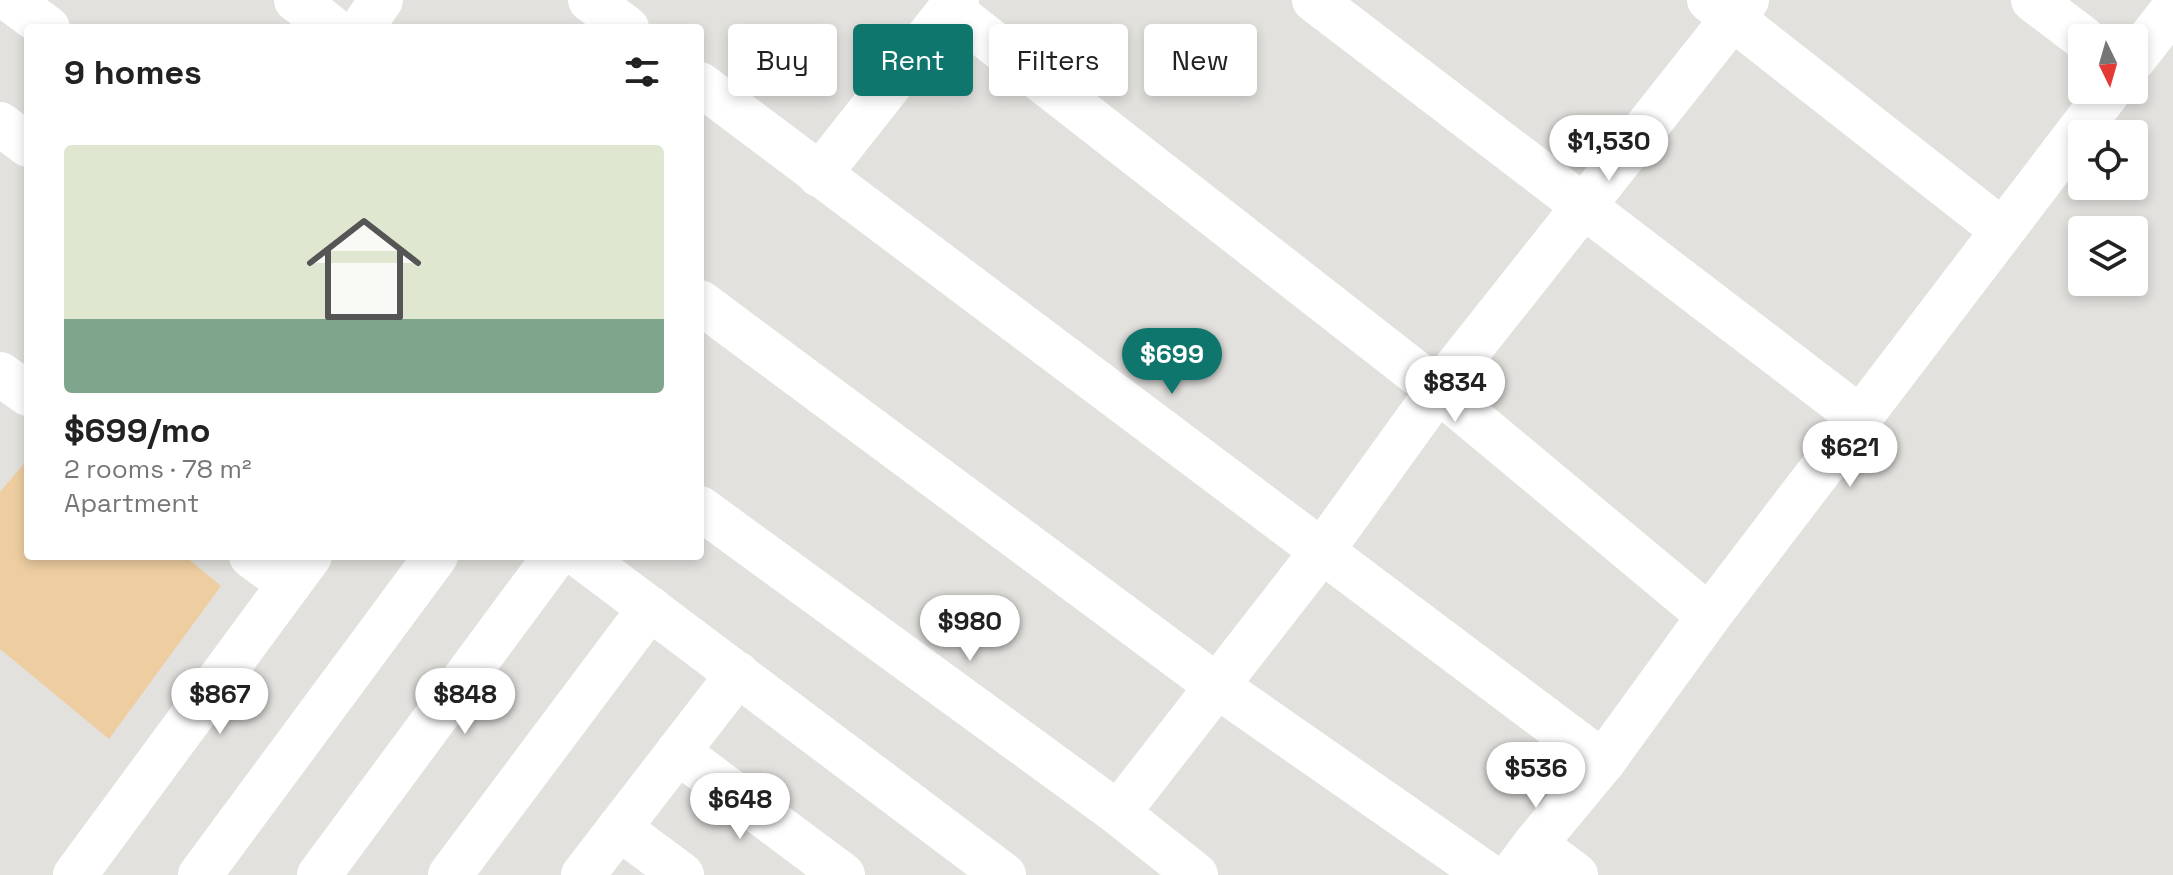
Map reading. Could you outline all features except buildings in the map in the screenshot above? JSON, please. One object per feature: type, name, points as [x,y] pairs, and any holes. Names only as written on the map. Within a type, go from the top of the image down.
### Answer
[{"type":"street","points":[[10,0],[43,24]]},
{"type":"street","points":[[296,0],[327,24]]},
{"type":"street","points":[[365,24],[381,0]]},
{"type":"street","points":[[590,0],[622,24]]},
{"type":"street","points":[[1314,0],[1862,419]]},
{"type":"street","points":[[2033,0],[2068,27]]},
{"type":"street","points":[[819,175],[954,4],[1438,390],[1709,616]]},
{"type":"street","points":[[1118,813],[1322,551],[1438,390],[1585,207],[1729,6],[2002,230]]},
{"type":"street","points":[[2148,41],[2173,9]]},
{"type":"street","points":[[704,87],[1603,762]]},
{"type":"street","points":[[1576,875],[1523,859],[1603,762],[1709,616],[2099,104]]},
{"type":"street","points":[[0,124],[24,142]]},
{"type":"street","points":[[704,305],[1217,686],[1488,875]]},
{"type":"street","points":[[0,374],[24,391]]},
{"type":"street","points":[[704,511],[1118,813],[1196,875]]},
{"type":"street","points":[[89,870],[300,570],[265,560]]},
{"type":"street","points":[[200,875],[433,560]]},
{"type":"street","points":[[319,875],[552,560]]},
{"type":"street","points":[[585,560],[1004,875]]},
{"type":"street","points":[[450,875],[650,608]]},
{"type":"street","points":[[583,875],[738,674]]},
{"type":"street","points":[[678,752],[843,875]]},
{"type":"street","points":[[619,828],[682,875]]},
{"type":"shaded area","points":[[24,464],[24,560],[190,560],[221,586],[109,739],[0,649],[0,492]]}]
